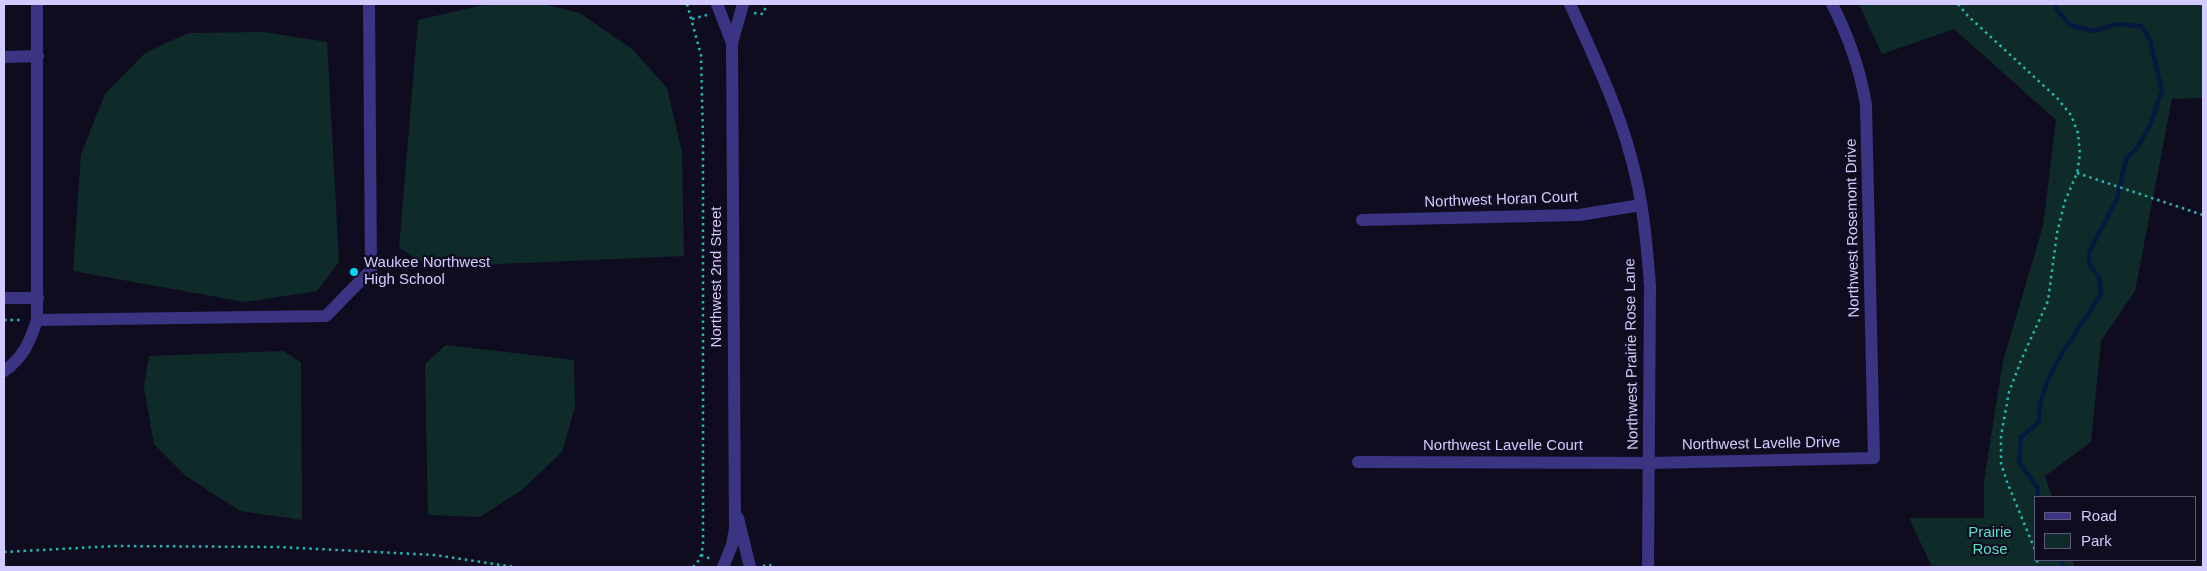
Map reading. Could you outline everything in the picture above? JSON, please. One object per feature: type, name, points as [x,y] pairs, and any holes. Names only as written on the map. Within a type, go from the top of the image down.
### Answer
[{"type":"street","points":[[4,371],[15,364],[29,346],[38,320],[37,4]]},
{"type":"street","points":[[38,320],[326,316],[371,270],[369,4]]},
{"type":"street","name":"Northwest 2nd Street","points":[[717,4],[732,43]]},
{"type":"street","name":"Northwest 2nd Street","points":[[723,567],[732,546],[735,511],[732,43],[744,4]]},
{"type":"street","name":"Northwest Prairie Rose Lane","points":[[1570,4],[1614,106],[1632,161],[1640,205],[1650,286],[1648,567]]},
{"type":"street","name":"Northwest Rosemont Drive","points":[[1832,4],[1852,47],[1860,73],[1866,106],[1874,458]]},
{"type":"street","points":[[4,57],[38,56]]},
{"type":"street","name":"Northwest Horan Court","points":[[1362,220],[1579,215],[1640,205]]},
{"type":"street","points":[[4,298],[38,298]]},
{"type":"street","name":"Northwest Lavelle Drive","points":[[1649,463],[1874,458]]},
{"type":"street","name":"Northwest Lavelle Court","points":[[1358,462],[1649,463]]},
{"type":"street","name":"Northwest 2nd Street","points":[[735,511],[744,536],[750,567]]},
{"type":"path","points":[[687,4],[701,55],[703,140],[703,546],[700,559],[693,567]]},
{"type":"path","points":[[764,14],[767,4]]},
{"type":"path","points":[[1958,4],[1967,15],[2057,98],[2072,115],[2078,133],[2080,154],[2077,173],[2066,201],[2057,233],[2048,301],[2009,392],[2001,436],[2002,463],[2007,482],[2034,547]]},
{"type":"path","points":[[2077,173],[2203,215]]},
{"type":"path","points":[[4,552],[115,546],[279,547],[435,555],[514,567]]},
{"type":"green space","points":[[488,4],[543,4],[580,13],[633,50],[667,88],[682,152],[684,256],[430,267],[399,248],[418,20]]},
{"type":"green space","name":"Prairie Rose","points":[[1859,4],[2203,4],[2203,98],[2172,99],[2135,291],[2101,341],[2091,442],[2045,476],[2052,496],[2034,496],[2034,561],[2072,561],[2075,567],[1932,567],[1909,518],[1984,518],[1984,481],[2003,361],[2043,226],[2056,120],[1954,29],[1882,54]]},
{"type":"green space","points":[[264,32],[327,42],[339,262],[317,291],[245,302],[73,271],[81,154],[105,94],[145,53],[188,33]]},
{"type":"green space","points":[[446,345],[574,360],[575,407],[562,452],[523,489],[480,517],[428,515],[425,364]]},
{"type":"green space","points":[[283,351],[301,362],[302,520],[240,511],[186,476],[154,444],[144,387],[149,356]]},
{"type":"waterway","points":[[2039,496],[2037,487],[2019,462],[2021,437],[2039,422],[2044,389],[2052,372],[2101,294],[2099,277],[2089,264],[2089,252],[2117,199],[2126,159],[2136,149],[2150,125],[2162,90],[2150,40],[2141,26],[2118,24],[2093,31],[2070,25],[2057,10],[2055,4]]},
{"type":"waterway","points":[[2061,561],[2064,567]]},
{"type":"place","name":"Waukee Northwest High School","points":[[354,272]]}]
